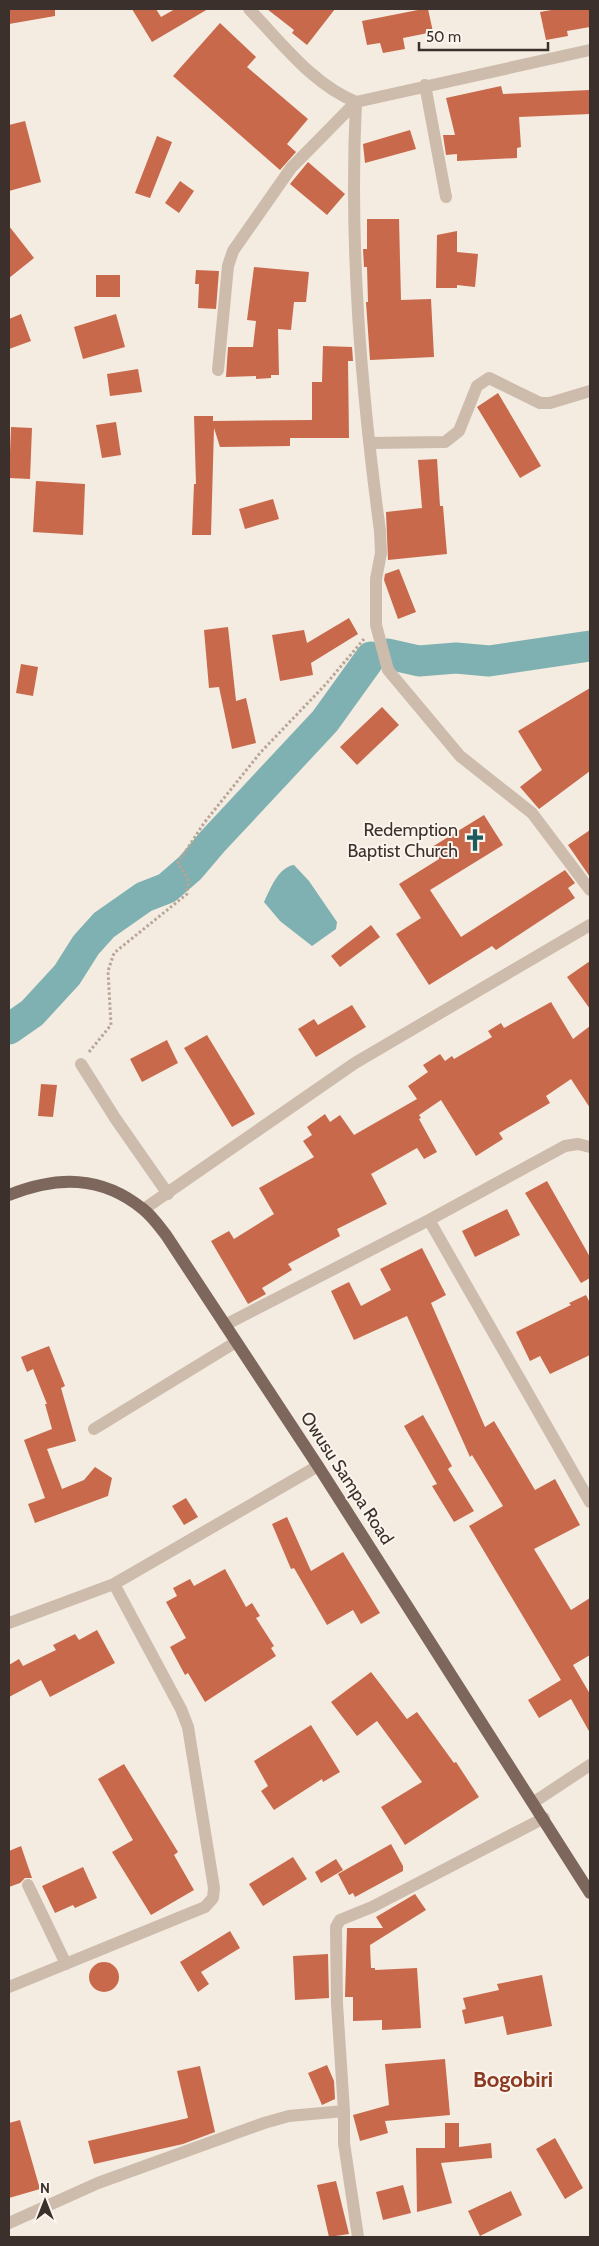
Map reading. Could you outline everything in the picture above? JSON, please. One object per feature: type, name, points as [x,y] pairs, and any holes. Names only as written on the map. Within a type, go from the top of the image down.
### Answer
[{"type":"main road","name":"Owusu Sampa Road","points":[[9,1195],[31,1186],[64,1180],[93,1183],[117,1192],[144,1209],[166,1235],[318,1466],[534,1802],[590,1893]]},
{"type":"street","points":[[249,9],[316,79],[330,90],[356,102]]},
{"type":"street","points":[[218,370],[228,266],[233,251],[290,168],[356,102],[425,85],[590,50]]},
{"type":"street","points":[[425,85],[446,197]]},
{"type":"street","points":[[356,102],[354,153],[356,259],[361,356],[381,553],[376,579],[376,625],[388,670],[460,756],[532,814],[590,890]]},
{"type":"street","points":[[370,443],[445,442],[459,431],[477,386],[489,378],[540,403],[550,403],[590,391]]},
{"type":"street","points":[[144,1209],[356,1063],[590,926]]},
{"type":"street","points":[[81,1064],[115,1118],[168,1194]]},
{"type":"street","points":[[225,1325],[430,1220],[565,1146],[578,1144],[590,1147]]},
{"type":"street","points":[[430,1220],[590,1502]]},
{"type":"street","points":[[94,1429],[236,1342]]},
{"type":"street","points":[[9,1623],[114,1584],[318,1466]]},
{"type":"street","points":[[9,1987],[205,1907],[213,1898],[214,1888],[188,1727],[181,1709],[114,1584]]},
{"type":"street","points":[[534,1802],[590,1765]]},
{"type":"street","points":[[358,2237],[344,2143],[344,2111],[337,2004],[336,1927],[340,1920],[380,1902],[544,1818]]},
{"type":"street","points":[[28,1885],[66,1964]]},
{"type":"street","points":[[9,2223],[98,2183],[264,2123],[288,2116],[344,2111]]},
{"type":"path","points":[[81,1064],[111,1025],[108,971],[114,954],[187,894],[188,879],[178,863],[204,823],[260,753],[326,684],[376,625]]},
{"type":"water","points":[[294,865],[309,881],[337,922],[336,929],[312,946],[280,921],[264,902],[279,874]]},
{"type":"building","points":[[9,9],[55,9],[55,16],[9,24]]},
{"type":"building","points":[[132,9],[156,9],[161,17],[175,9],[208,9],[152,42]]},
{"type":"building","points":[[267,9],[335,9],[307,45],[292,33],[294,30]]},
{"type":"building","points":[[428,9],[433,32],[403,38],[405,49],[383,53],[380,43],[367,45],[362,21]]},
{"type":"building","points":[[557,9],[590,9],[590,27],[567,31],[568,36],[546,40],[540,12]]},
{"type":"building","points":[[220,23],[256,57],[247,67],[308,119],[287,144],[296,152],[280,170],[173,76]]},
{"type":"building","points":[[501,86],[503,94],[590,90],[590,114],[519,117],[521,147],[517,148],[517,158],[457,161],[457,154],[446,155],[443,135],[455,135],[446,98]]},
{"type":"building","points":[[25,121],[41,182],[9,191],[9,125]]},
{"type":"building","points":[[410,130],[416,149],[365,163],[363,144]]},
{"type":"building","points":[[157,136],[172,142],[150,198],[135,193]]},
{"type":"building","points":[[308,162],[345,194],[327,215],[290,184]]},
{"type":"building","points":[[180,181],[194,191],[179,213],[165,203]]},
{"type":"building","points":[[367,219],[399,219],[401,300],[431,299],[434,357],[370,360],[366,302],[368,302],[367,267],[364,267],[363,249],[367,249]]},
{"type":"building","points":[[9,226],[34,258],[9,278]]},
{"type":"building","points":[[457,231],[457,252],[478,254],[475,287],[457,285],[457,288],[436,288],[437,235]]},
{"type":"building","points":[[254,267],[309,272],[306,302],[294,302],[291,330],[278,329],[279,375],[271,375],[271,378],[256,379],[256,376],[226,377],[228,347],[253,347],[256,321],[247,320]]},
{"type":"building","points":[[196,270],[219,271],[216,309],[198,308],[199,284],[195,284]]},
{"type":"building","points":[[96,275],[120,275],[120,297],[96,297]]},
{"type":"building","points":[[21,314],[31,341],[9,349],[9,319]]},
{"type":"building","points":[[116,314],[125,347],[83,359],[74,327]]},
{"type":"building","points":[[323,346],[352,347],[353,361],[348,361],[349,438],[290,438],[290,446],[220,447],[214,428],[211,535],[192,535],[194,484],[196,484],[194,416],[213,416],[213,421],[312,420],[312,382],[322,382]]},
{"type":"building","points":[[138,369],[142,392],[110,396],[107,374]]},
{"type":"building","points":[[498,393],[541,466],[520,478],[477,407]]},
{"type":"building","points":[[116,422],[121,455],[102,458],[96,425]]},
{"type":"building","points":[[11,427],[32,428],[30,479],[9,478]]},
{"type":"building","points":[[437,459],[440,506],[443,506],[447,554],[388,560],[386,512],[422,508],[418,460]]},
{"type":"building","points":[[36,481],[85,484],[83,535],[33,532]]},
{"type":"building","points":[[273,499],[279,519],[245,529],[239,509]]},
{"type":"building","points":[[399,569],[416,612],[398,619],[384,580],[385,574]]},
{"type":"building","points":[[349,618],[358,634],[311,663],[313,675],[280,681],[272,635],[304,630],[307,643]]},
{"type":"building","points":[[228,627],[236,701],[246,698],[256,743],[232,749],[219,687],[209,688],[204,630]]},
{"type":"building","points":[[21,664],[38,667],[33,696],[16,693]]},
{"type":"building","points":[[590,688],[590,771],[539,809],[520,787],[542,770],[518,731]]},
{"type":"building","points":[[382,707],[399,725],[357,765],[340,747]]},
{"type":"building","points":[[484,815],[503,845],[430,890],[461,937],[565,870],[575,883],[568,888],[575,898],[496,950],[492,946],[429,985],[396,934],[421,918],[399,884],[439,859],[432,847]]},
{"type":"building","points":[[590,830],[590,877],[568,845]]},
{"type":"building","points":[[371,925],[380,937],[340,967],[331,956]]},
{"type":"building","points":[[590,961],[590,1009],[567,977]]},
{"type":"building","points":[[551,1002],[573,1039],[590,1026],[590,1108],[571,1079],[546,1096],[550,1103],[499,1133],[503,1139],[476,1156],[441,1100],[419,1115],[421,1118],[419,1119],[437,1152],[424,1159],[417,1148],[371,1174],[387,1204],[337,1229],[340,1236],[288,1264],[292,1270],[262,1288],[266,1294],[248,1304],[211,1241],[229,1231],[234,1239],[274,1214],[259,1188],[314,1157],[303,1141],[312,1135],[307,1127],[325,1114],[330,1122],[340,1115],[354,1135],[417,1099],[408,1086],[428,1072],[423,1065],[440,1054],[445,1061],[452,1056],[454,1059],[492,1037],[488,1031],[501,1023],[504,1028]]},
{"type":"building","points":[[352,1005],[366,1027],[316,1057],[298,1029],[314,1019],[318,1025]]},
{"type":"building","points":[[207,1035],[255,1114],[232,1127],[184,1048]]},
{"type":"building","points":[[167,1040],[178,1063],[142,1082],[130,1059]]},
{"type":"building","points":[[41,1084],[57,1085],[53,1117],[38,1116]]},
{"type":"building","points":[[547,1181],[590,1257],[590,1278],[581,1283],[525,1193]]},
{"type":"building","points":[[507,1209],[520,1235],[475,1257],[462,1231]]},
{"type":"building","points":[[422,1248],[446,1295],[431,1303],[485,1427],[494,1421],[535,1490],[555,1479],[580,1525],[534,1549],[571,1610],[590,1598],[590,1655],[573,1665],[590,1694],[590,1733],[571,1699],[539,1718],[528,1700],[561,1680],[469,1526],[503,1506],[472,1455],[470,1457],[407,1316],[354,1340],[331,1291],[349,1282],[361,1306],[391,1290],[380,1269]]},
{"type":"building","points":[[586,1295],[590,1303],[590,1355],[550,1374],[540,1356],[530,1361],[516,1332],[571,1305],[569,1303]]},
{"type":"building","points":[[49,1346],[65,1386],[61,1388],[76,1441],[47,1449],[62,1489],[84,1480],[95,1467],[112,1478],[108,1496],[35,1523],[28,1504],[45,1498],[24,1440],[52,1429],[45,1404],[47,1404],[33,1369],[27,1372],[21,1357]]},
{"type":"building","points":[[423,1415],[452,1466],[448,1469],[474,1511],[454,1522],[432,1486],[437,1484],[404,1426]]},
{"type":"building","points":[[186,1498],[198,1517],[184,1525],[172,1506]]},
{"type":"building","points":[[287,1517],[311,1571],[343,1552],[380,1613],[361,1624],[353,1610],[327,1625],[294,1568],[291,1569],[272,1524]]},
{"type":"building","points":[[225,1569],[246,1607],[252,1603],[260,1616],[256,1618],[274,1646],[271,1648],[276,1656],[205,1702],[188,1673],[185,1675],[170,1647],[186,1638],[166,1602],[177,1596],[173,1588],[190,1579],[194,1586]]},
{"type":"building","points":[[97,1630],[115,1663],[50,1697],[41,1680],[9,1697],[9,1665],[19,1659],[23,1666],[56,1650],[53,1645],[75,1634],[79,1640]]},
{"type":"building","points":[[371,1672],[407,1719],[417,1712],[454,1763],[456,1762],[479,1797],[405,1845],[381,1807],[422,1782],[377,1721],[357,1736],[331,1702]]},
{"type":"building","points":[[311,1725],[340,1772],[323,1782],[322,1779],[274,1810],[261,1791],[268,1786],[254,1761]]},
{"type":"building","points":[[124,1764],[178,1852],[174,1855],[194,1890],[151,1915],[112,1852],[133,1840],[98,1779]]},
{"type":"building","points":[[391,1844],[403,1866],[403,1871],[355,1897],[353,1893],[349,1895],[338,1874]]},
{"type":"building","points":[[21,1846],[32,1878],[25,1878],[20,1883],[9,1887],[9,1851]]},
{"type":"building","points":[[293,1857],[307,1879],[263,1906],[249,1884]]},
{"type":"building","points":[[336,1859],[343,1870],[321,1883],[315,1872]]},
{"type":"building","points":[[83,1867],[97,1898],[75,1908],[73,1905],[55,1913],[42,1886]]},
{"type":"building","points":[[415,1894],[426,1910],[370,1945],[371,1968],[375,1968],[375,1970],[417,1968],[421,2028],[382,2030],[382,2020],[353,2021],[353,1997],[345,1997],[347,1928],[383,1928],[376,1917]]},
{"type":"building","points":[[230,1931],[240,1948],[201,1972],[209,1984],[198,1992],[180,1962]]},
{"type":"building","points":[[328,1954],[329,1998],[295,2000],[293,1956]]},
{"type":"building","points":[[104,1962],[115,1966],[119,1977],[115,1988],[104,1992],[93,1988],[89,1977],[93,1966]]},
{"type":"building","points":[[542,1975],[552,2026],[507,2035],[503,2016],[465,2024],[462,2010],[466,2009],[463,1998],[499,1990],[497,1984]]},
{"type":"building","points":[[445,2059],[450,2115],[385,2121],[388,2133],[360,2141],[353,2115],[389,2105],[385,2064]]},
{"type":"building","points":[[327,2065],[334,2081],[335,2099],[322,2105],[308,2073]]},
{"type":"building","points":[[200,2066],[215,2132],[183,2144],[94,2164],[88,2141],[188,2118],[177,2071]]},
{"type":"building","points":[[20,2120],[40,2189],[9,2198],[9,2123]]},
{"type":"building","points":[[445,2123],[459,2123],[459,2147],[491,2143],[492,2158],[441,2163],[452,2203],[417,2212],[416,2148],[445,2148]]},
{"type":"building","points":[[555,2138],[583,2188],[565,2199],[536,2149]]},
{"type":"building","points":[[336,2181],[349,2234],[329,2237],[317,2185]]},
{"type":"building","points":[[403,2185],[411,2213],[383,2220],[376,2192]]},
{"type":"building","points":[[511,2191],[522,2215],[480,2236],[468,2211]]},
{"type":"waterway","points":[[388,654],[419,661],[456,658],[489,661],[590,646]]},
{"type":"waterway","points":[[9,1029],[32,1013],[67,975],[86,945],[104,925],[144,897],[167,888],[190,868],[325,721],[371,657]]},
{"type":"place","name":"Redemption Baptist Church","points":[[475,840]]},
{"type":"district","name":"Bogobiri","points":[[513,2079]]}]
